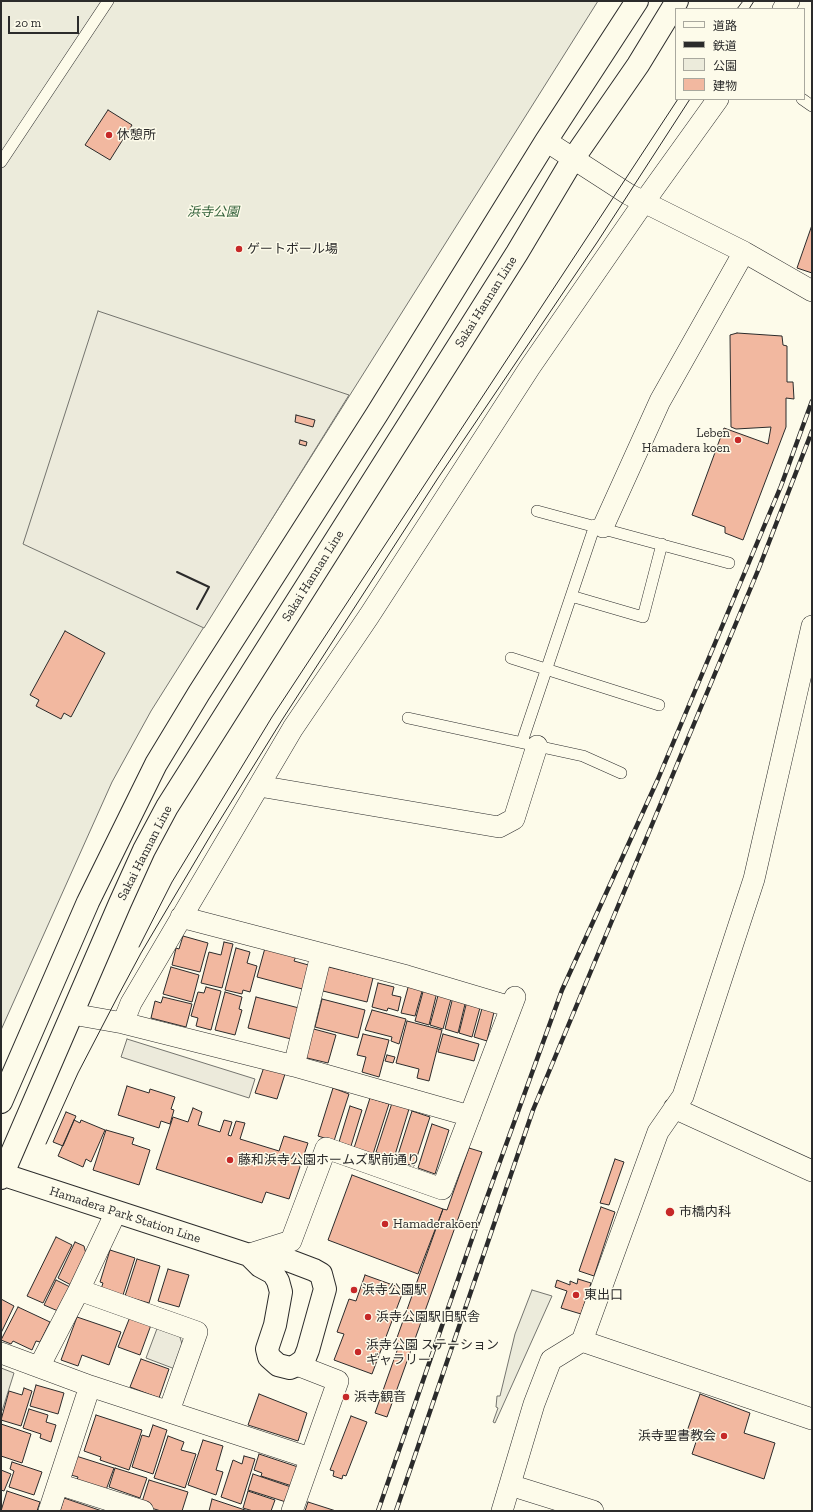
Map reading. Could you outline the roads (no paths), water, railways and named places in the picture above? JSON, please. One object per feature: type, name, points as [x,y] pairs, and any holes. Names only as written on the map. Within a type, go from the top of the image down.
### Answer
[{"type":"main road","points":[[1,1102],[91,896],[156,764],[199,693],[377,414],[546,141],[637,1]]},
{"type":"main road","name":"Sakai Hannan Line","points":[[1,1176],[144,850],[167,807],[512,260],[573,159],[638,64],[677,1]]},
{"type":"main road","name":"Hamadera Park Station Line","points":[[1,1176],[249,1255],[272,1254],[304,1265],[321,1274],[325,1289],[308,1350],[304,1360],[290,1368],[278,1365],[269,1357],[267,1349],[275,1325],[281,1292],[278,1281],[273,1273],[260,1266],[249,1255]]},
{"type":"street","points":[[124,1022],[131,1002],[293,728],[369,616],[518,386],[644,202],[717,100]]},
{"type":"street","points":[[546,141],[644,202],[744,252],[812,291]]},
{"type":"street","points":[[599,526],[660,401],[744,252]]},
{"type":"street","points":[[502,1511],[534,1404],[551,1360],[582,1341],[645,1163],[658,1132],[683,1096],[754,879],[812,626]]},
{"type":"street","points":[[259,786],[499,827],[514,819],[529,744]]},
{"type":"street","points":[[181,917],[321,955],[513,1002],[442,1189],[326,1148],[291,1242],[249,1255]]},
{"type":"street","points":[[294,1066],[321,955]]},
{"type":"street","points":[[72,1014],[124,1022],[294,1066],[470,1116]]},
{"type":"street","points":[[674,1108],[812,1170]]},
{"type":"street","points":[[39,1367],[79,1290],[116,1212]]},
{"type":"street","points":[[79,1290],[198,1332],[169,1411]]},
{"type":"street","points":[[582,1341],[812,1419]]},
{"type":"street","points":[[1,1353],[90,1386],[310,1458]]},
{"type":"street","points":[[292,1511],[338,1381],[297,1365]]},
{"type":"street","points":[[49,1511],[90,1386]]},
{"type":"street","points":[[58,1484],[143,1511]]},
{"type":"street","points":[[510,1485],[593,1511]]},
{"type":"lane","points":[[1,162],[108,1]]},
{"type":"lane","points":[[803,100],[812,106]]},
{"type":"lane","points":[[537,511],[599,526],[729,563]]},
{"type":"lane","points":[[529,744],[546,669],[571,596],[599,526]]},
{"type":"lane","points":[[571,596],[643,617],[662,544]]},
{"type":"lane","points":[[511,658],[659,705]]},
{"type":"lane","points":[[408,718],[583,756],[622,773]]},
{"type":"tram line","points":[[738,8],[743,1]]},
{"type":"tram line","points":[[750,8],[754,1]]},
{"type":"tram line","points":[[139,947],[172,882],[272,717],[677,100]]},
{"type":"tram line","points":[[46,1144],[78,1073],[118,996],[141,953],[212,833],[282,720],[438,478],[598,241],[689,100]]},
{"type":"railway","points":[[378,1511],[473,1236],[562,990],[658,779],[781,486],[812,401]]},
{"type":"railway","points":[[396,1511],[533,1110],[759,568],[812,431]]},
{"type":"place","name":"休憩所","points":[[109,135]]},
{"type":"place","name":"ゲートボール場","points":[[239,249]]},
{"type":"place","name":"Leben Hamadera koen","points":[[738,440]]},
{"type":"place","name":"藤和浜寺公園ホームズ駅前通り","points":[[230,1160]]},
{"type":"place","name":"市橋内科","points":[[670,1212]]},
{"type":"place","name":"Hamaderakōen","points":[[385,1224]]},
{"type":"place","name":"浜寺公園駅","points":[[354,1290]]},
{"type":"place","name":"東出口","points":[[576,1295]]},
{"type":"place","name":"浜寺公園駅旧駅舎","points":[[368,1317]]},
{"type":"place","name":"浜寺公園 ステーション ギャラリー","points":[[358,1352]]},
{"type":"place","name":"浜寺観音","points":[[346,1397]]},
{"type":"place","name":"浜寺聖書教会","points":[[724,1436]]},
{"type":"park label","name":"浜寺公園","points":[[213,212]]}]
